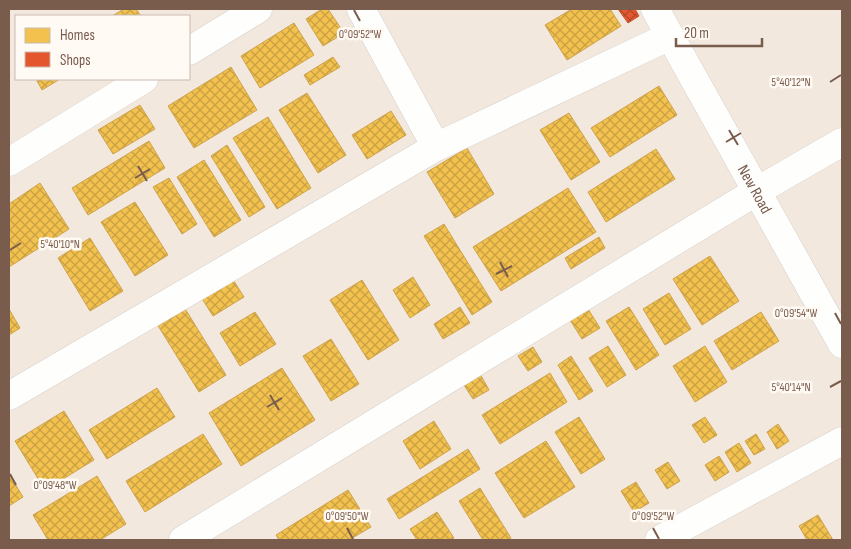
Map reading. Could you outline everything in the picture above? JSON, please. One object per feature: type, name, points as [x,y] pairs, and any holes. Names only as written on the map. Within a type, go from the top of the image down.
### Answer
[{"type":"street","points":[[190,51],[258,9]]},
{"type":"street","points":[[361,9],[436,147]]},
{"type":"street","name":"New Road","points":[[655,9],[842,344]]},
{"type":"street","points":[[9,396],[436,147],[670,36]]},
{"type":"street","points":[[9,162],[142,80]]},
{"type":"street","points":[[183,540],[757,191],[842,142]]},
{"type":"street","points":[[659,540],[842,441]]},
{"type":"shaded area","points":[[9,9],[842,9],[842,540],[9,540]]},
{"type":"building: Homes","points":[[124,9],[136,9],[140,15],[114,15]]},
{"type":"building: Homes","points":[[322,9],[328,9],[344,33],[323,46],[306,19]]},
{"type":"building: Homes","points":[[572,9],[610,9],[621,26],[567,60],[545,25]]},
{"type":"building: Homes","points":[[294,23],[314,55],[260,88],[241,56]]},
{"type":"building: Homes","points":[[333,57],[340,67],[310,85],[304,75]]},
{"type":"building: Homes","points":[[231,67],[257,110],[194,148],[168,106]]},
{"type":"building: Homes","points":[[37,80],[58,80],[42,90]]},
{"type":"building: Homes","points":[[659,86],[677,115],[610,157],[591,128]]},
{"type":"building: Homes","points":[[307,93],[346,155],[318,173],[279,110]]},
{"type":"building: Homes","points":[[140,105],[155,129],[113,154],[98,130]]},
{"type":"building: Homes","points":[[391,111],[406,135],[367,159],[352,135]]},
{"type":"building: Homes","points":[[569,113],[600,162],[571,180],[540,130]]},
{"type":"building: Homes","points":[[268,117],[311,188],[277,209],[233,138]]},
{"type":"building: Homes","points":[[149,141],[165,168],[88,215],[72,188]]},
{"type":"building: Homes","points":[[227,145],[265,207],[249,217],[211,156]]},
{"type":"building: Homes","points":[[467,148],[494,194],[455,218],[427,172]]},
{"type":"building: Homes","points":[[656,149],[675,179],[606,222],[588,192]]},
{"type":"building: Homes","points":[[204,160],[241,220],[214,237],[177,177]]},
{"type":"building: Homes","points":[[169,178],[197,224],[182,234],[153,187]]},
{"type":"building: Homes","points":[[40,183],[69,229],[9,267],[9,204]]},
{"type":"building: Homes","points":[[568,188],[596,232],[501,291],[473,247]]},
{"type":"building: Homes","points":[[135,202],[168,255],[135,276],[101,222]]},
{"type":"building: Homes","points":[[444,224],[492,302],[472,315],[424,236]]},
{"type":"building: Homes","points":[[599,237],[605,248],[571,269],[565,258]]},
{"type":"building: Homes","points":[[90,238],[123,291],[90,311],[58,258]]},
{"type":"building: Homes","points":[[710,256],[739,301],[702,325],[673,279]]},
{"type":"building: Homes","points":[[413,277],[430,305],[410,318],[393,290]]},
{"type":"building: Homes","points":[[232,278],[244,297],[213,316],[201,297]]},
{"type":"building: Homes","points":[[362,280],[399,340],[368,360],[330,300]]},
{"type":"building: Homes","points":[[669,293],[691,329],[665,345],[643,309]]},
{"type":"building: Homes","points":[[583,301],[600,328],[582,339],[565,312]]},
{"type":"building: Homes","points":[[184,307],[226,375],[199,392],[157,324]]},
{"type":"building: Homes","points":[[460,307],[470,323],[443,339],[434,324]]},
{"type":"building: Homes","points":[[629,307],[659,355],[636,370],[606,321]]},
{"type":"building: Homes","points":[[9,309],[20,328],[9,335]]},
{"type":"building: Homes","points":[[255,312],[276,344],[240,366],[220,333]]},
{"type":"building: Homes","points":[[761,312],[779,341],[732,370],[714,341]]},
{"type":"building: Homes","points":[[331,339],[359,384],[331,401],[303,356]]},
{"type":"building: Homes","points":[[608,346],[626,375],[607,387],[589,358]]},
{"type":"building: Homes","points":[[705,346],[727,382],[695,402],[673,366]]},
{"type":"building: Homes","points":[[533,347],[542,362],[528,371],[518,356]]},
{"type":"building: Homes","points":[[571,356],[593,391],[579,400],[558,365]]},
{"type":"building: Homes","points":[[282,368],[315,420],[241,466],[209,413]]},
{"type":"building: Homes","points":[[479,372],[489,390],[473,399],[462,382]]},
{"type":"building: Homes","points":[[550,373],[567,402],[500,444],[482,415]]},
{"type":"building: Homes","points":[[157,388],[175,417],[107,459],[89,430]]},
{"type":"building: Homes","points":[[64,411],[94,460],[45,490],[15,441]]},
{"type":"building: Homes","points":[[579,417],[605,459],[581,474],[555,432]]},
{"type":"building: Homes","points":[[705,417],[717,435],[704,443],[692,425]]},
{"type":"building: Homes","points":[[434,421],[451,449],[420,469],[403,441]]},
{"type":"building: Homes","points":[[778,424],[789,441],[777,449],[767,432]]},
{"type":"building: Homes","points":[[203,434],[222,464],[145,512],[126,481]]},
{"type":"building: Homes","points":[[756,434],[765,449],[754,455],[745,441]]},
{"type":"building: Homes","points":[[546,441],[575,487],[524,518],[495,473]]},
{"type":"building: Homes","points":[[739,443],[751,463],[737,472],[725,452]]},
{"type":"building: Homes","points":[[468,449],[480,469],[399,519],[387,499]]},
{"type":"building: Homes","points":[[719,456],[729,472],[715,481],[705,465]]},
{"type":"building: Homes","points":[[668,462],[680,481],[667,489],[655,470]]},
{"type":"building: Homes","points":[[9,474],[23,497],[9,506]]},
{"type":"building: Homes","points":[[97,476],[126,524],[100,540],[48,540],[33,515]]},
{"type":"building: Homes","points":[[636,482],[649,503],[634,512],[621,491]]},
{"type":"building: Homes","points":[[480,488],[511,538],[507,540],[483,540],[459,501]]},
{"type":"building: Homes","points":[[348,490],[371,527],[349,540],[279,540],[276,535]]},
{"type":"building: Homes","points":[[437,512],[454,538],[449,540],[417,540],[410,529]]},
{"type":"building: Homes","points":[[818,515],[833,540],[807,540],[799,526]]},
{"type":"building: Shops","points":[[618,9],[635,9],[639,16],[628,23]]}]
